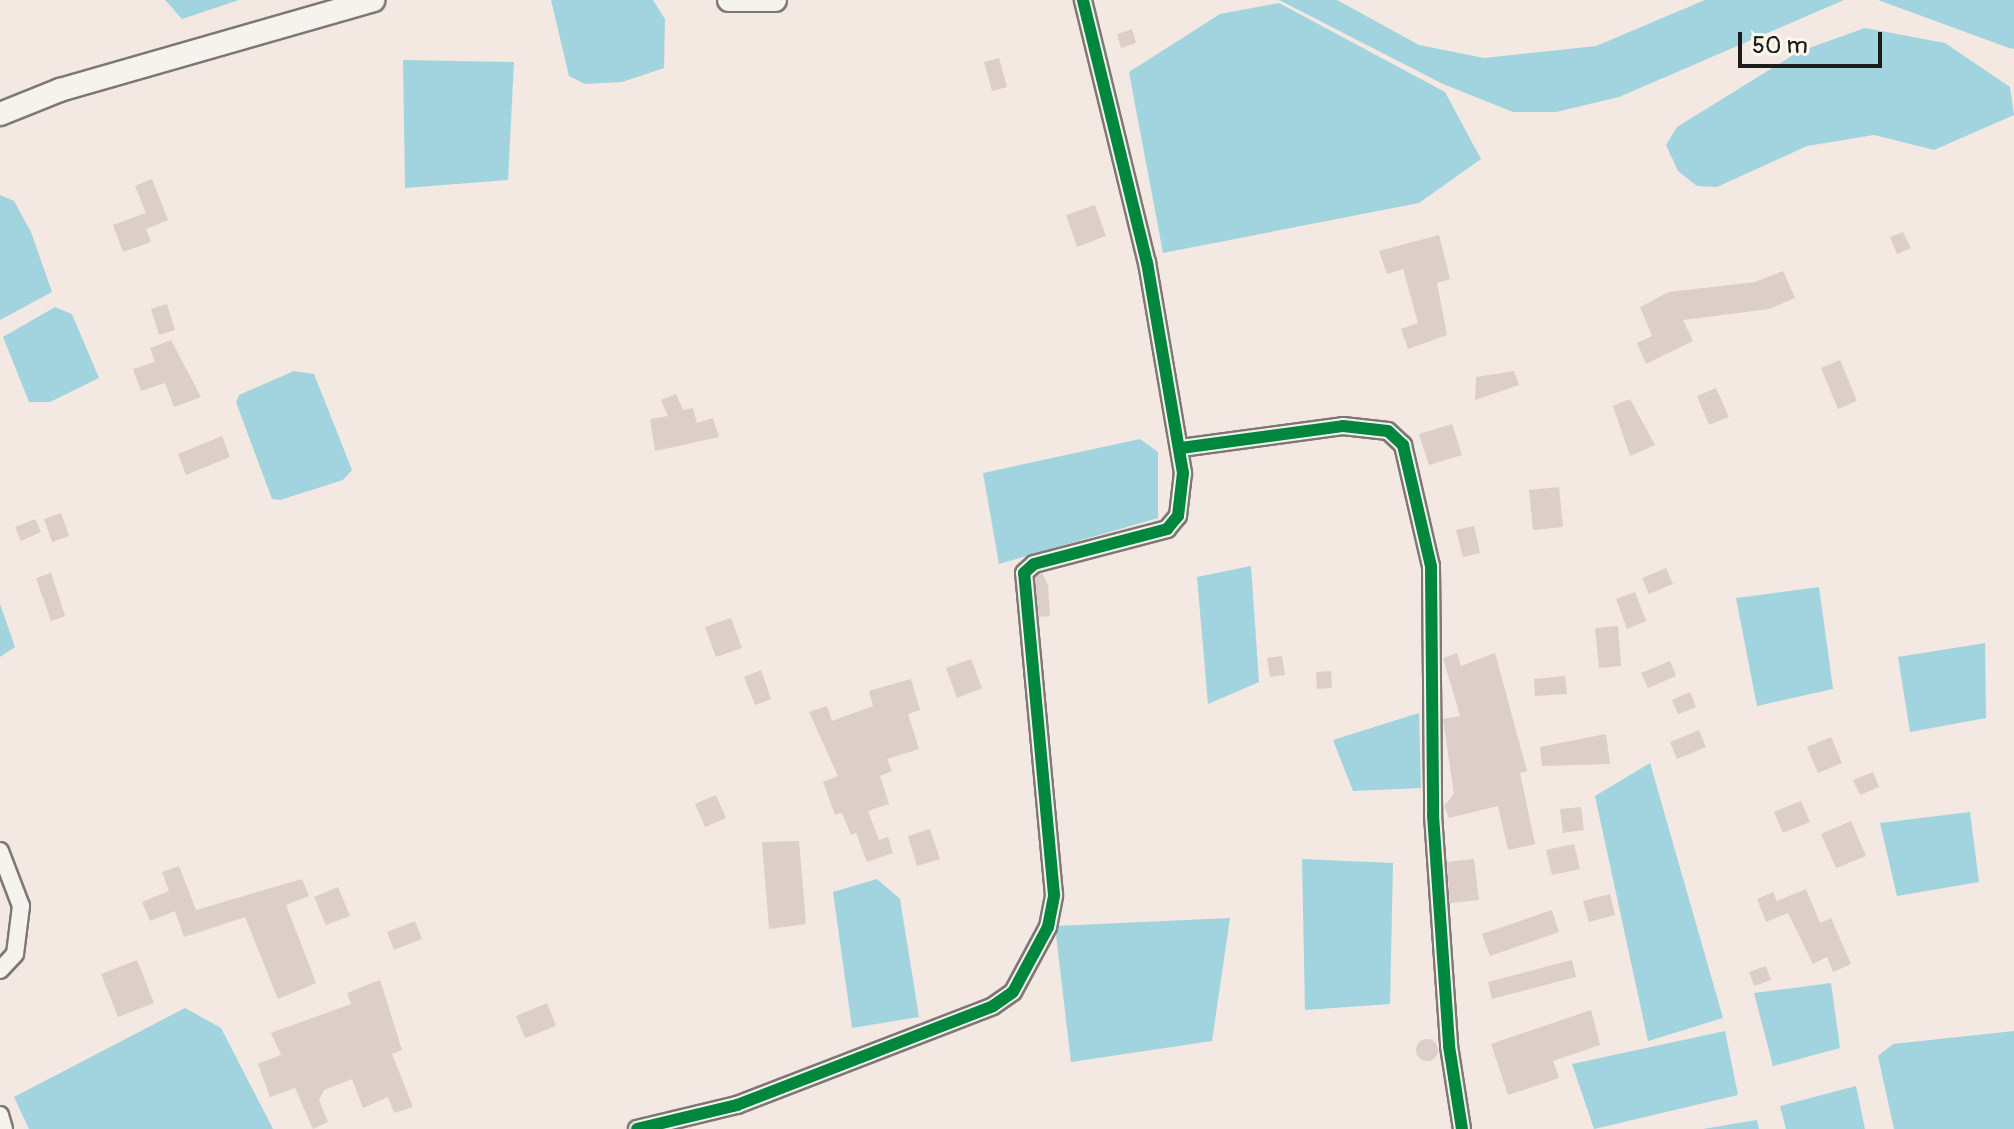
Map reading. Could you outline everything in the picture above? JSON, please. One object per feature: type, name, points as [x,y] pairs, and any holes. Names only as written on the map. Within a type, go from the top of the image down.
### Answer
[{"type":"main road","points":[[0,114],[60,90],[373,0]]},
{"type":"main road","points":[[729,0],[775,0]]},
{"type":"street","points":[[637,1129],[780,1089],[993,1006],[1013,992],[1048,927],[1054,895],[1024,573],[1174,524],[1181,448],[1144,248],[1083,0]]},
{"type":"street","points":[[1181,448],[1343,426],[1388,431],[1403,445],[1431,566],[1433,815],[1449,1046],[1462,1129]]},
{"type":"street","points":[[0,851],[21,906],[15,954],[0,970]]},
{"type":"street","points":[[0,1115],[4,1129]]},
{"type":"water","points":[[165,0],[239,0],[182,19]]},
{"type":"water","points":[[551,0],[653,0],[665,19],[664,68],[622,82],[585,84],[569,76]]},
{"type":"water","points":[[1279,0],[1337,0],[1419,45],[1484,58],[1596,46],[1705,0],[1844,0],[1619,97],[1556,112],[1513,112],[1443,84]]},
{"type":"water","points":[[1878,0],[2014,0],[2014,49],[2009,48]]},
{"type":"water","points":[[1279,3],[1445,92],[1481,159],[1419,203],[1163,253],[1129,72],[1220,14]]},
{"type":"water","points":[[1865,28],[1945,43],[2010,87],[2014,115],[1934,150],[1874,135],[1807,146],[1717,187],[1697,186],[1678,171],[1666,145],[1677,127],[1798,52]]},
{"type":"water","points":[[403,60],[514,62],[508,180],[405,188]]},
{"type":"water","points":[[0,195],[14,201],[31,232],[52,292],[0,320]]},
{"type":"water","points":[[55,307],[72,314],[99,378],[50,402],[29,402],[3,337]]},
{"type":"water","points":[[294,371],[314,374],[352,470],[343,480],[280,500],[272,499],[236,402],[239,395]]},
{"type":"water","points":[[1140,439],[1158,452],[1158,518],[999,564],[983,473]]},
{"type":"water","points":[[1251,566],[1259,682],[1208,704],[1197,577]]},
{"type":"water","points":[[1819,587],[1833,689],[1757,706],[1736,598]]},
{"type":"water","points":[[0,604],[15,647],[0,657]]},
{"type":"water","points":[[1985,643],[1986,718],[1910,732],[1898,657]]},
{"type":"water","points":[[1419,713],[1421,788],[1353,791],[1333,740]]},
{"type":"water","points":[[1650,763],[1723,1018],[1648,1041],[1595,796]]},
{"type":"water","points":[[1970,812],[1979,882],[1897,896],[1880,823]]},
{"type":"water","points":[[1302,859],[1393,863],[1390,1004],[1305,1010]]},
{"type":"water","points":[[877,879],[900,899],[919,1017],[852,1028],[833,892]]},
{"type":"water","points":[[1230,918],[1212,1041],[1071,1062],[1055,926]]},
{"type":"water","points":[[1831,983],[1840,1048],[1773,1066],[1754,993]]},
{"type":"water","points":[[185,1008],[221,1028],[273,1129],[29,1129],[14,1097]]},
{"type":"water","points":[[1725,1031],[1738,1095],[1594,1129],[1572,1064]]},
{"type":"water","points":[[2014,1031],[2014,1129],[1894,1129],[1878,1056],[1893,1044]]},
{"type":"water","points":[[1856,1086],[1865,1129],[1786,1129],[1780,1106]]},
{"type":"water","points":[[1757,1120],[1759,1129],[1703,1129]]},
{"type":"building","points":[[1132,29],[1136,43],[1121,48],[1117,34]]},
{"type":"building","points":[[999,58],[1007,87],[992,91],[984,62]]},
{"type":"building","points":[[152,179],[168,220],[146,229],[151,242],[123,252],[113,225],[146,213],[135,186]]},
{"type":"building","points":[[1095,205],[1106,236],[1077,247],[1066,215]]},
{"type":"building","points":[[1903,232],[1911,248],[1897,254],[1890,237]]},
{"type":"building","points":[[1439,235],[1450,279],[1437,283],[1447,335],[1408,349],[1401,329],[1418,323],[1403,269],[1387,274],[1379,251]]},
{"type":"building","points":[[1783,271],[1795,298],[1769,309],[1683,320],[1693,341],[1646,364],[1637,343],[1652,336],[1640,307],[1669,292],[1755,282]]},
{"type":"building","points":[[167,304],[175,330],[159,335],[151,309]]},
{"type":"building","points":[[171,340],[201,397],[174,407],[165,383],[141,391],[133,369],[155,362],[150,348]]},
{"type":"building","points":[[1840,360],[1857,401],[1838,409],[1821,368]]},
{"type":"building","points":[[1514,371],[1519,385],[1475,400],[1476,377]]},
{"type":"building","points":[[1716,388],[1729,417],[1709,425],[1697,396]]},
{"type":"building","points":[[676,394],[683,410],[693,408],[697,423],[713,418],[719,437],[655,451],[650,419],[668,416],[661,400]]},
{"type":"building","points":[[1630,399],[1655,445],[1630,456],[1613,406]]},
{"type":"building","points":[[1452,424],[1462,455],[1429,465],[1419,434]]},
{"type":"building","points":[[222,436],[230,457],[186,475],[178,454]]},
{"type":"building","points":[[1559,487],[1563,527],[1533,530],[1529,490]]},
{"type":"building","points":[[61,513],[69,536],[52,542],[44,519]]},
{"type":"building","points":[[35,519],[41,532],[21,541],[15,527]]},
{"type":"building","points":[[1474,526],[1480,553],[1463,557],[1456,530]]},
{"type":"building","points":[[1666,568],[1673,584],[1649,594],[1642,578]]},
{"type":"building","points":[[51,573],[65,616],[51,621],[36,578]]},
{"type":"building","points":[[1042,573],[1048,585],[1050,616],[1039,617],[1035,577]]},
{"type":"building","points":[[1635,592],[1646,621],[1627,629],[1616,599]]},
{"type":"building","points":[[731,618],[742,648],[716,657],[705,627]]},
{"type":"building","points":[[1618,626],[1621,666],[1599,668],[1595,628]]},
{"type":"building","points":[[1457,653],[1461,666],[1495,653],[1527,771],[1520,773],[1535,844],[1508,850],[1498,806],[1449,818],[1444,806],[1454,794],[1443,719],[1460,716],[1443,658]]},
{"type":"building","points":[[1282,656],[1285,675],[1270,677],[1267,658]]},
{"type":"building","points":[[971,659],[982,688],[957,698],[946,668]]},
{"type":"building","points":[[1670,661],[1676,676],[1648,688],[1641,673]]},
{"type":"building","points":[[761,670],[771,699],[755,705],[744,677]]},
{"type":"building","points":[[1331,671],[1332,688],[1317,689],[1316,672]]},
{"type":"building","points":[[1565,676],[1567,694],[1535,696],[1534,679]]},
{"type":"building","points":[[911,679],[920,710],[908,714],[919,749],[887,759],[892,771],[880,776],[889,804],[868,811],[879,840],[888,837],[893,853],[867,862],[856,833],[851,835],[842,813],[835,815],[823,782],[838,776],[809,712],[827,706],[832,721],[873,706],[869,691]]},
{"type":"building","points":[[1690,692],[1696,707],[1678,714],[1672,700]]},
{"type":"building","points":[[1699,730],[1706,747],[1677,759],[1670,742]]},
{"type":"building","points":[[1606,734],[1610,764],[1542,766],[1540,747]]},
{"type":"building","points":[[1831,737],[1842,763],[1818,773],[1807,747]]},
{"type":"building","points":[[1873,772],[1879,787],[1860,795],[1853,780]]},
{"type":"building","points":[[716,795],[726,818],[705,827],[695,804]]},
{"type":"building","points":[[1801,801],[1810,822],[1783,833],[1774,812]]},
{"type":"building","points":[[1581,807],[1584,830],[1563,833],[1560,809]]},
{"type":"building","points":[[1851,821],[1866,856],[1836,868],[1821,834]]},
{"type":"building","points":[[930,829],[940,859],[917,866],[908,836]]},
{"type":"building","points":[[799,841],[806,924],[769,929],[762,842]]},
{"type":"building","points":[[1574,844],[1580,869],[1552,875],[1546,850]]},
{"type":"building","points":[[1474,859],[1479,900],[1450,903],[1447,862]]},
{"type":"building","points":[[179,866],[196,910],[302,879],[309,896],[286,905],[316,983],[278,999],[245,917],[184,937],[175,911],[150,921],[142,902],[169,891],[162,872]]},
{"type":"building","points":[[338,887],[350,916],[326,925],[314,897]]},
{"type":"building","points":[[1806,889],[1820,923],[1831,918],[1851,964],[1833,972],[1827,957],[1813,964],[1788,913],[1766,922],[1757,899],[1773,892],[1777,901]]},
{"type":"building","points":[[1610,894],[1615,915],[1589,922],[1583,901]]},
{"type":"building","points":[[1552,910],[1559,932],[1490,956],[1482,934]]},
{"type":"building","points":[[415,921],[422,939],[394,950],[387,932]]},
{"type":"building","points":[[137,960],[154,1003],[118,1017],[101,974]]},
{"type":"building","points":[[1572,960],[1576,977],[1492,999],[1488,982]]},
{"type":"building","points":[[1766,966],[1771,980],[1754,986],[1749,972]]},
{"type":"building","points":[[380,980],[402,1050],[392,1054],[413,1107],[394,1113],[388,1097],[363,1108],[352,1079],[324,1090],[319,1100],[328,1122],[313,1129],[295,1088],[270,1097],[258,1064],[281,1055],[271,1033],[351,1004],[347,993]]},
{"type":"building","points":[[547,1003],[556,1026],[525,1038],[516,1016]]},
{"type":"building","points":[[1591,1010],[1600,1045],[1553,1061],[1559,1078],[1508,1095],[1491,1044]]},
{"type":"building","points":[[1427,1039],[1435,1042],[1438,1050],[1435,1058],[1427,1061],[1419,1058],[1416,1050],[1419,1042]]},
{"type":"cycle path","points":[[637,1129],[737,1105],[993,1006],[1013,992],[1048,927],[1054,895],[1024,573],[1034,564],[1167,529],[1178,516],[1183,473],[1147,263],[1083,0]]},
{"type":"cycle path","points":[[1181,448],[1343,426],[1388,431],[1403,445],[1431,566],[1433,815],[1449,1046],[1462,1129]]}]
